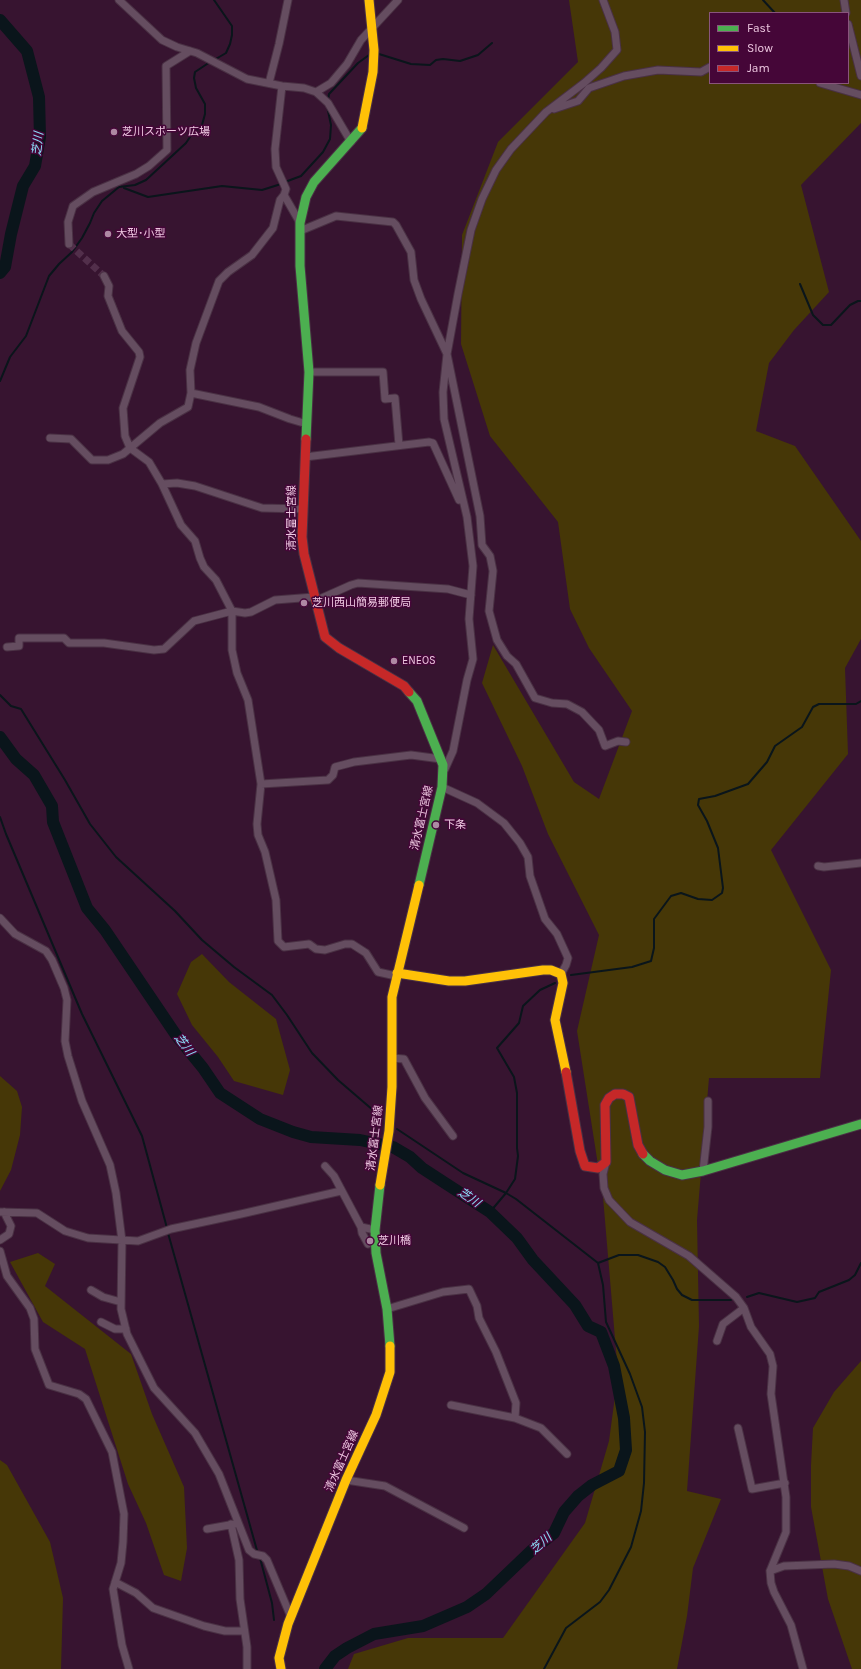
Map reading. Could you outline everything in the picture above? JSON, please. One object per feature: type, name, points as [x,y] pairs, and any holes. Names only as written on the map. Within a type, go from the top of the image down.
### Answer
[{"type":"main road","name":"清水富士宮線","points":[[282,1669],[279,1658],[281,1646],[291,1617],[346,1480],[376,1415],[390,1372],[391,1358],[387,1308],[376,1253],[375,1230],[378,1196],[389,1131],[392,1058],[392,997],[442,787],[441,759],[417,701],[404,686],[331,643],[325,637],[314,599],[304,554],[302,537],[309,372],[301,274],[300,227],[306,197],[314,182],[362,130],[365,121],[373,72],[374,53],[369,0]]},
{"type":"main road","points":[[397,975],[449,981],[464,981],[543,970],[551,970],[561,974],[563,983],[555,1025],[570,1090],[580,1151],[585,1166],[598,1168],[606,1162],[605,1105],[609,1098],[615,1094],[623,1094],[628,1097],[638,1145],[642,1153],[650,1161],[672,1173],[682,1175],[703,1171],[861,1124]]},
{"type":"street","points":[[119,0],[162,40],[207,58],[247,79],[282,86],[304,88],[319,94],[335,113],[351,142]]},
{"type":"street","points":[[268,83],[279,44],[288,0]]},
{"type":"street","points":[[319,94],[331,83],[346,64],[361,40],[371,28],[398,0]]},
{"type":"street","points":[[464,510],[444,419],[443,392],[447,354],[471,230],[482,199],[496,170],[511,149],[546,112],[584,83],[601,68],[617,50],[615,32],[603,0]]},
{"type":"street","points":[[844,0],[846,12]]},
{"type":"street","points":[[849,28],[861,76]]},
{"type":"street","points":[[69,244],[68,222],[73,206],[93,192],[136,174],[149,166],[167,150],[166,66],[190,51]]},
{"type":"street","points":[[546,112],[578,101],[590,88],[624,76],[658,70],[702,72],[709,68]]},
{"type":"street","points":[[823,84],[861,95]]},
{"type":"street","points":[[282,86],[275,149],[276,167],[283,180],[285,192],[300,227],[336,216],[393,222],[396,224],[411,252],[414,280],[420,299],[447,354],[480,516],[482,545],[490,556],[493,571],[489,611],[497,640],[507,656],[516,664],[535,698],[552,703],[567,704],[582,712],[599,730],[605,746],[618,742],[626,742]]},
{"type":"street","points":[[50,438],[71,439],[92,460],[108,460],[123,454],[160,423],[188,407],[191,393],[190,370],[196,342],[219,281],[228,272],[252,255],[273,228],[280,200],[285,192]]},
{"type":"street","points":[[104,276],[109,286],[108,296],[122,331],[138,352],[140,357],[123,408],[124,436],[130,448],[149,462],[162,484],[181,525],[195,541],[204,567],[216,580],[232,611],[232,650],[237,674],[248,700],[261,784],[256,824],[258,836],[265,852],[276,900],[278,941],[284,947],[309,944],[316,949],[325,950],[345,944],[352,944],[366,953],[378,972],[397,975]]},
{"type":"street","points":[[309,372],[383,372],[385,399],[395,398],[399,445]]},
{"type":"street","points":[[191,393],[259,407],[307,424]]},
{"type":"street","points":[[305,456],[399,445],[429,442],[433,443],[467,517],[474,566],[469,619],[474,659],[467,680],[453,751],[442,776]]},
{"type":"street","points":[[162,484],[177,483],[195,486],[262,508],[303,509]]},
{"type":"street","points":[[7,647],[18,646],[19,638],[64,638],[69,643],[104,643],[154,650],[164,649],[194,621],[232,611],[251,612],[275,600],[314,599],[358,583],[448,589],[471,595]]},
{"type":"street","points":[[261,784],[328,780],[333,775],[335,767],[354,762],[411,755],[441,759]]},
{"type":"street","points":[[442,787],[477,803],[504,823],[520,843],[528,857],[530,876],[545,919],[556,934],[568,958],[561,974]]},
{"type":"street","points":[[818,866],[824,867],[861,863]]},
{"type":"street","points":[[0,918],[15,934],[46,951],[52,960],[64,988],[67,1000],[65,1041],[68,1056],[82,1101],[110,1164],[118,1206],[122,1241],[121,1302],[126,1329],[154,1388],[188,1423],[210,1457],[219,1474],[235,1524],[249,1550],[254,1554],[263,1556],[267,1560],[291,1617]]},
{"type":"street","points":[[392,1058],[404,1059],[425,1098],[453,1136]]},
{"type":"street","points":[[703,1171],[707,1140],[708,1101]]},
{"type":"street","points":[[606,1162],[603,1174],[604,1188],[609,1200],[630,1222],[689,1256],[736,1297],[744,1308],[751,1327],[770,1354],[773,1366],[771,1394],[785,1483],[786,1532],[770,1571],[772,1587],[791,1625],[803,1669]]},
{"type":"street","points":[[325,1166],[334,1176],[361,1227],[362,1233],[368,1244]]},
{"type":"street","points":[[2,1212],[37,1213],[65,1231],[74,1235],[88,1238],[138,1241],[168,1230],[341,1191]]},
{"type":"street","points":[[0,1240],[9,1234],[10,1226],[2,1212]]},
{"type":"street","points":[[361,1227],[375,1230]]},
{"type":"street","points":[[0,1251],[7,1276],[13,1287],[23,1298],[32,1314],[35,1331],[35,1349],[49,1385],[79,1394],[86,1399],[112,1452],[124,1514],[122,1556],[113,1589],[122,1645],[129,1669]]},
{"type":"street","points":[[387,1308],[443,1292],[469,1289],[477,1306],[479,1318],[496,1352],[516,1403],[515,1418]]},
{"type":"street","points":[[91,1290],[103,1298],[121,1302]]},
{"type":"street","points":[[717,1341],[722,1324],[744,1308]]},
{"type":"street","points":[[101,1322],[115,1329],[126,1329]]},
{"type":"street","points":[[451,1405],[515,1418],[541,1428],[567,1454]]},
{"type":"street","points":[[738,1428],[752,1489],[785,1483]]},
{"type":"street","points":[[346,1480],[385,1486],[464,1528]]},
{"type":"street","points":[[207,1529],[235,1524]]},
{"type":"street","points":[[235,1524],[239,1560],[240,1599],[247,1647],[247,1669]]},
{"type":"street","points":[[770,1571],[784,1566],[834,1564],[848,1566],[861,1571]]},
{"type":"street","points":[[115,1582],[136,1593],[153,1608],[225,1631],[244,1631]]},
{"type":"shaded area","points":[[569,0],[861,0],[861,123],[801,185],[829,292],[794,330],[769,363],[756,431],[795,446],[861,541],[861,639],[845,668],[848,754],[771,850],[831,970],[820,1078],[709,1078],[697,1220],[699,1326],[687,1491],[721,1499],[693,1568],[687,1616],[677,1669],[348,1669],[354,1654],[408,1638],[503,1638],[585,1523],[609,1441],[618,1374],[603,1197],[577,1031],[599,935],[548,834],[522,766],[482,683],[493,645],[574,782],[599,799],[632,711],[589,648],[570,609],[558,522],[490,436],[461,344],[462,235],[498,142],[578,62]]},
{"type":"shaded area","points":[[202,954],[229,982],[276,1019],[290,1070],[283,1095],[234,1081],[218,1057],[192,1025],[177,994],[191,962]]},
{"type":"shaded area","points":[[0,1076],[17,1091],[22,1107],[20,1135],[11,1170],[0,1191]]},
{"type":"shaded area","points":[[38,1253],[55,1264],[45,1286],[131,1354],[152,1414],[184,1487],[187,1548],[181,1581],[164,1575],[146,1523],[128,1484],[85,1349],[43,1322],[10,1262]]},
{"type":"shaded area","points":[[861,1361],[861,1669],[852,1669],[828,1599],[811,1507],[811,1465],[813,1428],[834,1392]]},
{"type":"shaded area","points":[[0,1460],[7,1465],[50,1542],[63,1598],[61,1669],[0,1669]]},
{"type":"waterway","points":[[214,0],[232,26],[232,35],[226,53],[214,60]]},
{"type":"waterway","points":[[763,0],[774,12]]},
{"type":"waterway","name":"芝川","points":[[0,20],[27,51],[39,97],[40,137],[35,166],[23,186],[11,234],[5,267],[0,273]]},
{"type":"waterway","points":[[379,54],[411,64],[430,65],[436,60],[443,59],[460,61],[478,55],[492,43]]},
{"type":"waterway","points":[[328,100],[329,94],[358,63],[369,55]]},
{"type":"waterway","points":[[0,381],[10,357],[26,336],[49,276],[72,252],[82,238],[94,213],[102,201],[119,187],[135,185],[146,180],[186,143],[192,134],[202,125],[205,114],[205,104],[196,88],[194,78],[195,72],[210,62]]},
{"type":"waterway","points":[[285,182],[301,176],[323,152],[330,139],[331,125],[327,106]]},
{"type":"waterway","points":[[124,188],[148,197],[222,186],[262,190],[281,184]]},
{"type":"waterway","points":[[800,284],[813,315],[823,325],[831,325],[850,305],[861,301]]},
{"type":"waterway","points":[[0,695],[11,706],[21,709],[65,780],[90,824],[116,857],[175,911],[202,940],[234,967],[272,995],[312,1053],[338,1080],[381,1117]]},
{"type":"waterway","points":[[571,975],[632,967],[651,961],[654,948],[654,919],[671,896],[681,893],[698,899],[712,900],[722,893],[723,888],[718,848],[707,821],[698,805],[699,799],[715,796],[748,784],[767,762],[775,746],[802,727],[813,707],[819,704],[856,704],[861,701]]},
{"type":"waterway","name":"芝川","points":[[0,737],[16,759],[34,775],[52,806],[53,822],[87,908],[105,930],[176,1035],[203,1068],[220,1093],[260,1119],[293,1132],[311,1137],[360,1140],[393,1147],[410,1157],[422,1168],[490,1212],[517,1238],[533,1260],[575,1305],[588,1326],[601,1332],[614,1366],[624,1418],[626,1450],[619,1471],[592,1485],[578,1496],[564,1512],[554,1533],[531,1551],[486,1594],[467,1607],[423,1626],[374,1634],[335,1656],[325,1669]]},
{"type":"waterway","points":[[0,817],[82,1014],[142,1136],[167,1228]]},
{"type":"waterway","points":[[490,1212],[506,1193],[515,1179],[518,1156],[517,1093],[514,1077],[497,1048],[519,1023],[523,1006],[540,990],[555,983]]},
{"type":"waterway","points":[[397,1129],[463,1173],[516,1199],[598,1263],[603,1285],[606,1322],[630,1374],[642,1407],[645,1432],[644,1483],[641,1511],[631,1547],[609,1590],[600,1602],[566,1628],[544,1669]]},
{"type":"waterway","points":[[168,1233],[258,1554]]},
{"type":"waterway","points":[[598,1263],[619,1255],[638,1255],[658,1262],[665,1267],[677,1289],[682,1295],[692,1300],[731,1300]]},
{"type":"waterway","points":[[747,1297],[759,1293],[797,1302],[815,1298],[819,1292],[849,1280],[855,1275],[861,1263]]},
{"type":"waterway","points":[[260,1558],[272,1603],[274,1620]]},
{"type":"tunnel","points":[[69,244],[104,276]]},
{"type":"traffic: fast","points":[[306,439],[309,372],[300,266],[300,223],[306,197],[314,182],[362,128]]},
{"type":"traffic: fast","points":[[409,692],[417,701],[443,765],[442,787],[419,885]]},
{"type":"traffic: fast","points":[[643,1154],[650,1161],[665,1170],[682,1175],[703,1171],[861,1124]]},
{"type":"traffic: fast","points":[[380,1185],[375,1230],[376,1253],[387,1309],[390,1346]]},
{"type":"traffic: slow","points":[[362,128],[373,72],[374,50],[369,0]]},
{"type":"traffic: slow","points":[[380,1185],[389,1131],[392,1087],[392,997],[419,885]]},
{"type":"traffic: slow","points":[[397,973],[449,981],[465,981],[543,970],[551,970],[561,974],[563,983],[555,1020],[566,1072]]},
{"type":"traffic: slow","points":[[281,1669],[279,1658],[288,1624],[346,1480],[376,1415],[390,1372],[390,1346]]},
{"type":"traffic: jam","points":[[306,439],[302,537],[304,554],[325,637],[339,648],[404,686],[409,692]]},
{"type":"traffic: jam","points":[[566,1072],[580,1151],[585,1166],[598,1168],[606,1162],[605,1105],[609,1098],[615,1094],[623,1094],[629,1097],[638,1145],[643,1154]]},
{"type":"place","name":"芝川スポーツ広場","points":[[114,132]]},
{"type":"place","name":"大型･小型","points":[[108,234]]},
{"type":"place","name":"芝川西山簡易郵便局","points":[[304,603]]},
{"type":"place","name":"ENEOS","points":[[394,661]]},
{"type":"place","name":"下条","points":[[436,825]]},
{"type":"place","name":"芝川橋","points":[[370,1241]]}]
